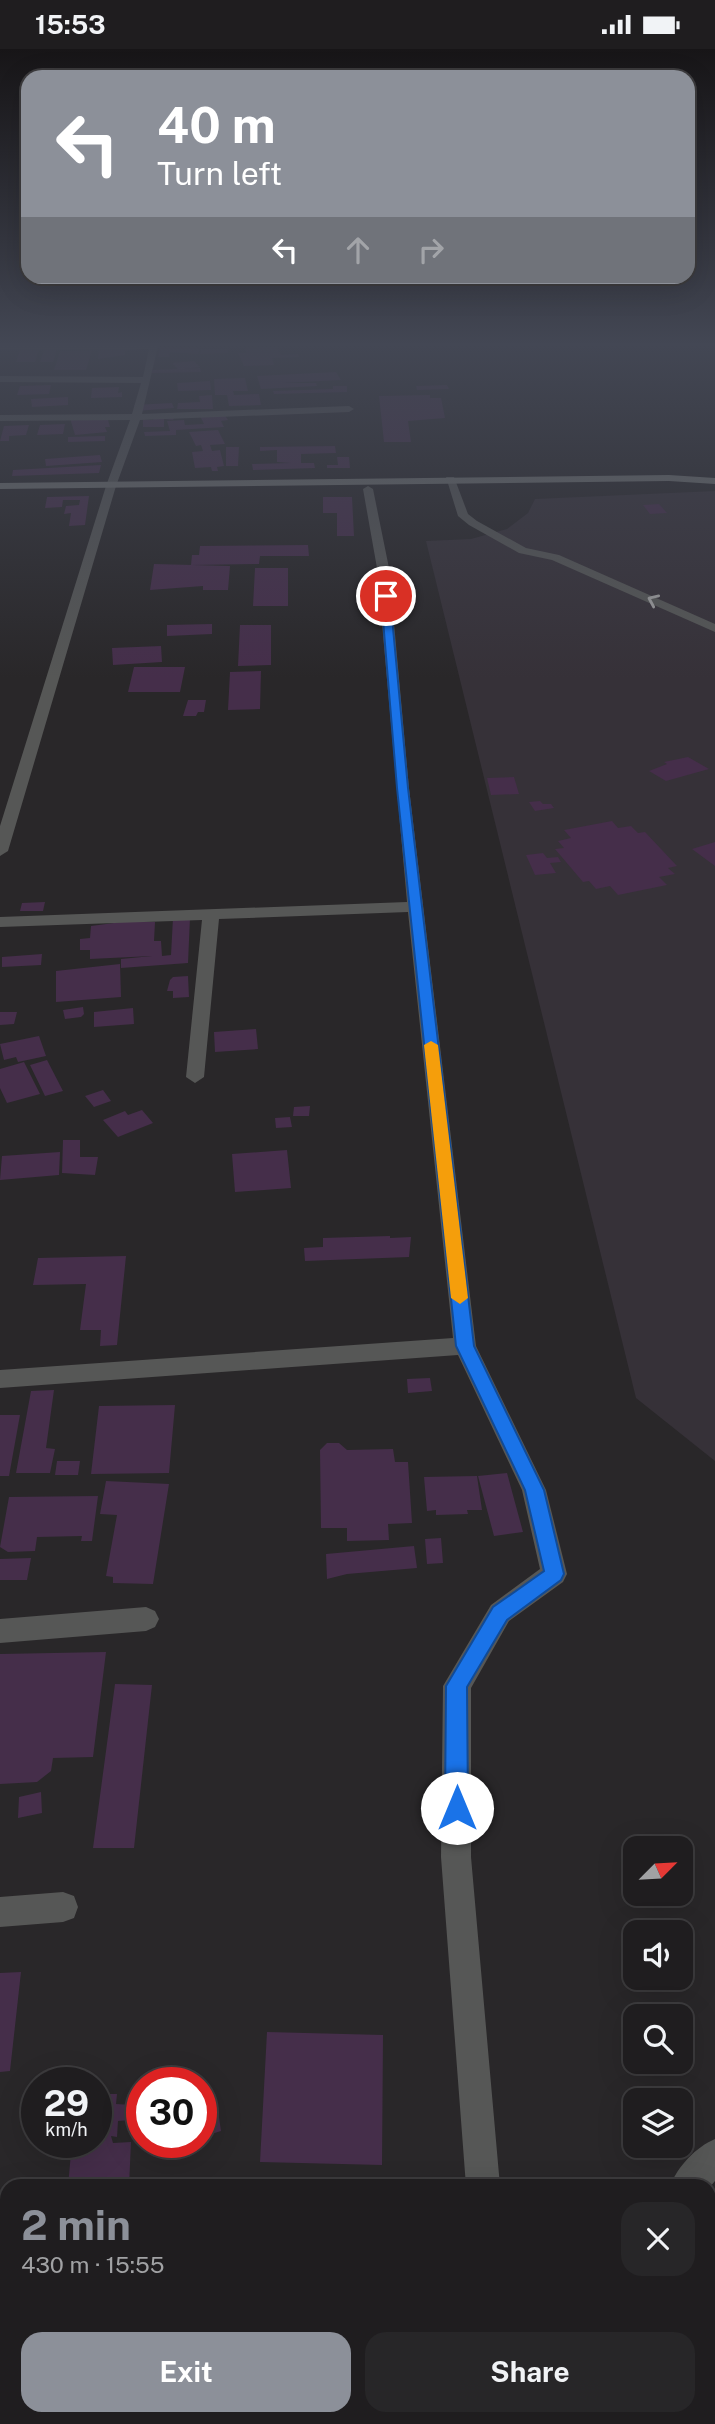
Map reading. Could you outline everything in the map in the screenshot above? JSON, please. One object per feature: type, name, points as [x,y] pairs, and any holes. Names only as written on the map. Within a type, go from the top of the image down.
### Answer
[{"type":"main road","points":[[0,493],[451,483],[715,482]]},
{"type":"main road","points":[[0,486],[110,489],[368,489],[451,483]]},
{"type":"street","points":[[0,851],[122,457]]},
{"type":"street","points":[[451,483],[463,516],[523,551],[555,557],[715,628]]},
{"type":"street","points":[[368,489],[383,568],[416,908],[465,1346],[534,1490],[554,1574],[500,1613],[457,1686],[456,1857],[482,2179]]},
{"type":"street","points":[[523,551],[533,563],[545,568]]},
{"type":"street","points":[[0,791],[19,791]]},
{"type":"street","points":[[0,922],[416,908]]},
{"type":"street","points":[[195,1077],[211,914]]},
{"type":"street","points":[[0,1379],[465,1346]]},
{"type":"street","points":[[0,1631],[146,1619]]},
{"type":"street","points":[[0,1913],[63,1907]]},
{"type":"street","points":[[694,2179],[715,2156]]},
{"type":"shaded area","points":[[715,491],[715,1461],[636,1398],[426,541],[471,539],[507,529],[528,513],[535,499]]},
{"type":"building","points":[[101,457],[102,462],[46,466],[45,459]]},
{"type":"building","points":[[193,457],[222,457],[224,466],[217,467],[218,471],[212,471],[211,467],[195,468]]},
{"type":"building","points":[[226,457],[238,457],[238,466],[226,466]]},
{"type":"building","points":[[277,457],[301,457],[301,463],[314,463],[315,468],[253,470],[252,464],[291,463],[277,462]]},
{"type":"building","points":[[337,457],[349,457],[350,468],[327,468],[327,465],[338,465]]},
{"type":"building","points":[[101,465],[99,473],[12,476],[13,470]]},
{"type":"building","points":[[89,496],[85,525],[69,526],[71,513],[64,514],[66,506],[79,505],[80,500],[63,500],[62,507],[45,508],[47,497]]},
{"type":"building","points":[[323,497],[352,497],[354,536],[337,536],[337,513],[323,513]]},
{"type":"building","points":[[659,504],[667,513],[650,514],[643,505]]},
{"type":"building","points":[[308,545],[309,556],[260,556],[259,564],[191,565],[192,555],[199,555],[200,546]]},
{"type":"building","points":[[154,564],[230,566],[228,590],[203,590],[203,586],[150,590]]},
{"type":"building","points":[[255,568],[288,568],[288,606],[253,606]]},
{"type":"building","points":[[212,624],[212,634],[167,636],[167,625]]},
{"type":"building","points":[[240,625],[271,625],[271,665],[238,666]]},
{"type":"building","points":[[161,646],[162,662],[113,665],[112,648]]},
{"type":"building","points":[[134,667],[185,667],[180,692],[128,692]]},
{"type":"building","points":[[261,671],[260,709],[228,710],[230,672]]},
{"type":"building","points":[[188,700],[206,700],[204,712],[198,712],[196,716],[183,716]]},
{"type":"building","points":[[688,757],[709,769],[666,781],[649,771],[667,764],[664,762]]},
{"type":"building","points":[[514,777],[519,794],[491,795],[487,778]]},
{"type":"building","points":[[540,801],[543,804],[551,804],[554,808],[535,811],[529,802]]},
{"type":"building","points":[[612,821],[618,828],[631,826],[638,833],[645,832],[677,866],[668,868],[675,874],[659,877],[667,885],[618,895],[610,886],[596,889],[589,881],[583,882],[555,849],[564,848],[558,841],[571,838],[564,830]]},
{"type":"building","points":[[715,842],[715,866],[692,849]]},
{"type":"building","points":[[543,853],[547,858],[558,857],[561,862],[550,863],[556,873],[535,875],[526,855]]},
{"type":"building","points":[[45,902],[43,911],[20,911],[22,903]]},
{"type":"building","points":[[173,918],[190,918],[188,963],[121,968],[121,959],[152,956],[90,959],[90,950],[80,950],[80,939],[90,938],[91,926],[137,920],[155,922],[154,941],[161,941],[162,956],[171,955]]},
{"type":"building","points":[[42,954],[41,965],[2,967],[2,957]]},
{"type":"building","points":[[120,964],[121,997],[56,1002],[56,971]]},
{"type":"building","points":[[188,976],[189,997],[173,998],[173,991],[167,991],[170,980],[173,977]]},
{"type":"building","points":[[83,1007],[84,1014],[81,1017],[65,1019],[63,1010]]},
{"type":"building","points":[[133,1008],[134,1024],[94,1027],[94,1012]]},
{"type":"building","points":[[0,1012],[17,1012],[14,1024],[0,1025]]},
{"type":"building","points":[[256,1029],[258,1049],[215,1052],[214,1032]]},
{"type":"building","points":[[39,1036],[46,1056],[18,1062],[16,1057],[4,1060],[0,1044]]},
{"type":"building","points":[[47,1060],[63,1091],[45,1096],[30,1065]]},
{"type":"building","points":[[24,1062],[40,1094],[7,1103],[0,1088],[0,1069]]},
{"type":"building","points":[[103,1090],[111,1101],[94,1107],[85,1096]]},
{"type":"building","points":[[310,1106],[309,1116],[293,1116],[294,1107]]},
{"type":"building","points":[[142,1110],[153,1123],[118,1137],[103,1120],[125,1111],[128,1115]]},
{"type":"building","points":[[290,1117],[292,1127],[276,1128],[275,1118]]},
{"type":"building","points":[[63,1140],[80,1140],[80,1157],[98,1157],[95,1175],[62,1173]]},
{"type":"building","points":[[287,1150],[291,1188],[235,1192],[232,1154]]},
{"type":"building","points":[[60,1152],[59,1175],[0,1180],[2,1156]]},
{"type":"building","points":[[411,1237],[409,1257],[305,1261],[304,1248],[323,1247],[323,1238]]},
{"type":"building","points":[[126,1256],[117,1345],[100,1346],[101,1330],[80,1330],[86,1284],[33,1285],[38,1258]]},
{"type":"building","points":[[430,1378],[432,1391],[408,1393],[407,1379]]},
{"type":"building","points":[[54,1390],[46,1448],[55,1449],[50,1473],[16,1473],[31,1391]]},
{"type":"building","points":[[175,1405],[169,1473],[91,1474],[99,1406]]},
{"type":"building","points":[[0,1415],[20,1415],[9,1476],[0,1476]]},
{"type":"building","points":[[327,1443],[339,1443],[347,1450],[393,1449],[395,1462],[408,1462],[412,1523],[388,1524],[389,1540],[347,1541],[347,1528],[321,1528],[320,1450]]},
{"type":"building","points":[[57,1461],[80,1461],[78,1475],[55,1475]]},
{"type":"building","points":[[507,1473],[523,1532],[494,1536],[478,1476]]},
{"type":"building","points":[[477,1476],[482,1510],[467,1510],[468,1514],[436,1515],[436,1510],[427,1511],[424,1477]]},
{"type":"building","points":[[106,1481],[169,1484],[153,1584],[113,1583],[113,1577],[106,1576],[117,1515],[100,1514]]},
{"type":"building","points":[[98,1496],[92,1541],[81,1541],[82,1536],[37,1537],[35,1551],[8,1552],[0,1547],[9,1497]]},
{"type":"building","points":[[441,1538],[443,1563],[427,1564],[425,1539]]},
{"type":"building","points":[[414,1546],[417,1568],[347,1574],[327,1579],[326,1554]]},
{"type":"building","points":[[31,1558],[27,1580],[0,1580],[0,1559]]},
{"type":"building","points":[[106,1652],[93,1757],[53,1758],[51,1771],[37,1782],[0,1784],[0,1654]]},
{"type":"building","points":[[115,1684],[152,1685],[134,1848],[93,1848]]},
{"type":"building","points":[[41,1792],[42,1813],[18,1818],[19,1797]]},
{"type":"building","points":[[21,1972],[10,2071],[0,2072],[0,1973]]},
{"type":"building","points":[[267,2032],[383,2035],[382,2165],[260,2162]]},
{"type":"building","points":[[112,2094],[117,2094],[116,2104],[126,2105],[126,2120],[118,2121],[117,2137],[112,2136]]},
{"type":"building","points":[[217,2103],[221,2131],[217,2132]]},
{"type":"building","points":[[112,2140],[113,2143],[126,2142],[126,2158],[130,2158],[129,2179],[69,2179],[71,2158],[112,2158]]},
{"type":"slow traffic","points":[[431,1045],[460,1298]]},
{"type":"route","points":[[386,596],[402,788],[465,1346],[534,1490],[554,1574],[500,1613],[457,1686],[457,1808]]}]
